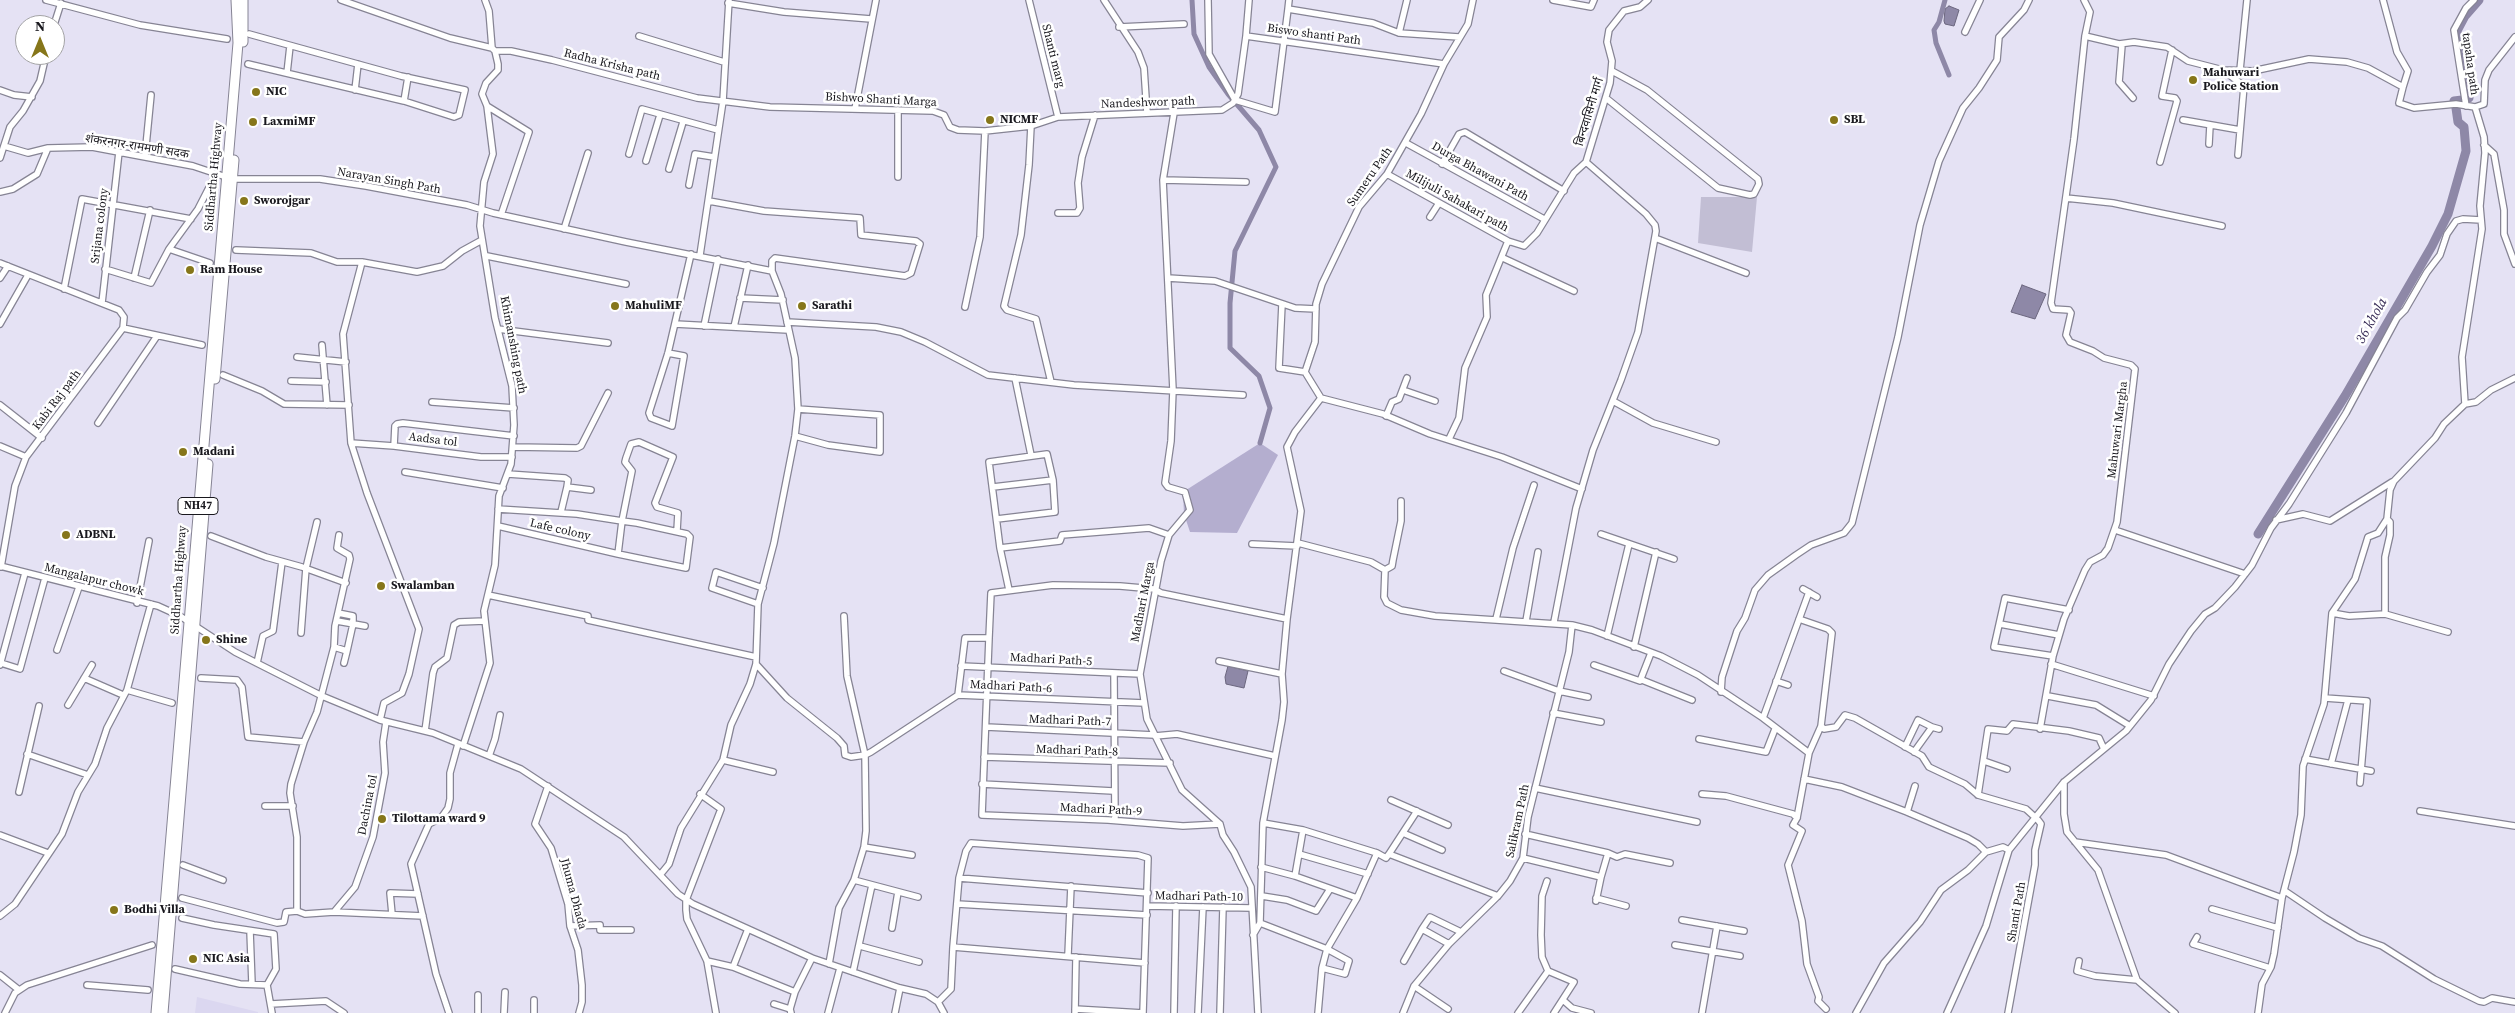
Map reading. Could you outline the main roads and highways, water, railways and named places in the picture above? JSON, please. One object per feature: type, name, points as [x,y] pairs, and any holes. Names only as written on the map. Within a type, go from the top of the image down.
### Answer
[{"type":"highway","name":"Siddhartha Highway","points":[[162,1013],[229,178],[238,43],[236,0]]},
{"type":"highway","name":"Siddhartha Highway","points":[[229,178],[243,49],[244,0]]},
{"type":"highway","name":"Siddhartha Highway","points":[[156,1013],[192,624]]},
{"type":"waterway","points":[[1192,0],[1194,34],[1209,67],[1228,94],[1259,130],[1276,167],[1235,251],[1230,303],[1230,348],[1259,376],[1270,408],[1260,443]]},
{"type":"waterway","points":[[1945,0],[1939,22],[1934,30],[1936,43],[1949,75]]},
{"type":"waterway","points":[[2469,98],[2457,31],[2465,16],[2479,0]]},
{"type":"waterway","name":"36 khola","points":[[2454,101],[2462,100]]},
{"type":"waterway","name":"36 khola","points":[[2258,534],[2345,396],[2432,246],[2448,214],[2466,151],[2464,127],[2458,122],[2456,108]]},
{"type":"place","name":"Mahuwari Police Station","points":[[2193,80]]},
{"type":"place","name":"NIC","points":[[256,92]]},
{"type":"place","name":"NICMF","points":[[990,120]]},
{"type":"place","name":"SBL","points":[[1834,120]]},
{"type":"place","name":"LaxmiMF","points":[[253,122]]},
{"type":"place","name":"Sworojgar","points":[[244,201]]},
{"type":"place","name":"Ram House","points":[[190,270]]},
{"type":"place","name":"MahuliMF","points":[[615,306]]},
{"type":"place","name":"Sarathi","points":[[802,306]]},
{"type":"place","name":"Madani","points":[[183,452]]},
{"type":"place","name":"ADBNL","points":[[66,535]]},
{"type":"place","name":"Swalamban","points":[[381,586]]},
{"type":"place","name":"Shine","points":[[206,640]]},
{"type":"place","name":"Tilottama ward 9","points":[[382,819]]},
{"type":"place","name":"Bodhi Villa","points":[[114,910]]},
{"type":"place","name":"NIC Asia","points":[[193,959]]}]
